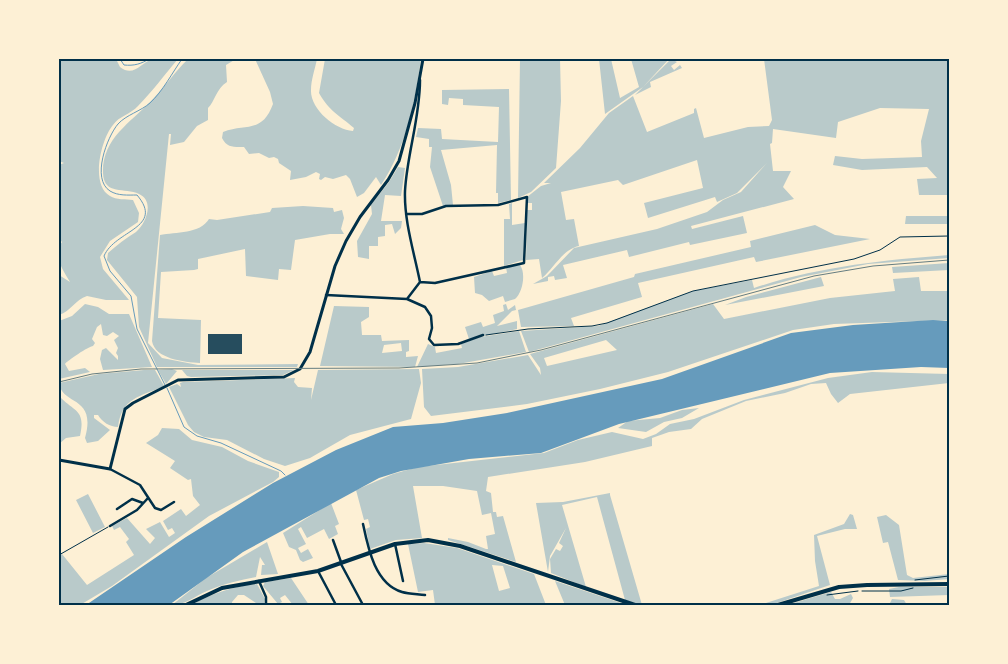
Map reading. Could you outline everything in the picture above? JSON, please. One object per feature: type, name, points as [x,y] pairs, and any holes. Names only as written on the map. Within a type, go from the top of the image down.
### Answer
[{"type":"main road","points":[[186,605],[222,588],[318,571],[395,544],[428,540],[460,546],[634,605]]},
{"type":"main road","points":[[778,605],[847,586],[949,584]]},
{"type":"street","points":[[110,469],[125,409],[133,403],[185,379],[276,378],[294,374],[303,366],[310,352],[341,251],[351,230],[388,180],[398,161],[410,126],[423,59]]},
{"type":"street","points":[[407,299],[420,282],[406,214],[405,190],[420,101],[420,80]]},
{"type":"street","points":[[406,214],[422,214],[446,206],[498,205],[527,196],[524,263],[452,280],[435,283],[420,282]]},
{"type":"street","points":[[326,295],[407,299],[429,311],[432,322],[429,339],[431,344],[449,346],[483,335]]},
{"type":"street","points":[[59,460],[110,469],[140,485],[155,508],[162,510],[174,502]]},
{"type":"street","points":[[110,526],[138,510],[142,502],[148,498]]},
{"type":"street","points":[[117,509],[132,499],[142,502]]},
{"type":"street","points":[[363,524],[369,553],[386,583],[401,592],[426,595]]},
{"type":"street","points":[[333,540],[341,564],[363,605]]},
{"type":"street","points":[[395,544],[403,581]]},
{"type":"street","points":[[318,571],[336,605]]},
{"type":"street","points":[[259,580],[266,597],[266,605]]},
{"type":"path","points":[[483,335],[528,329],[592,326],[607,323],[693,290],[854,260],[880,250],[900,236],[949,236]]},
{"type":"path","points":[[59,555],[110,526]]},
{"type":"path","points":[[826,595],[858,591]]},
{"type":"shaded area","points":[[59,59],[116,59],[120,67],[129,71],[153,59],[178,59],[138,106],[116,122],[105,140],[102,151],[99,172],[100,182],[104,190],[112,197],[133,200],[139,213],[138,222],[110,241],[100,257],[103,269],[129,300],[106,300],[87,296],[59,315],[59,275],[70,282],[58,257],[59,247],[62,242],[59,239],[59,165],[64,163],[59,161]]},
{"type":"shaded area","points":[[188,59],[236,59],[226,65],[227,82],[220,88],[208,108],[208,120],[197,126],[184,142],[170,145],[171,134],[169,134],[148,343],[162,358],[198,365],[298,364],[297,367],[157,367],[139,327],[137,297],[107,260],[108,253],[140,228],[146,218],[148,207],[144,197],[139,194],[116,190],[107,185],[103,173],[107,151],[112,141],[126,125],[155,97]]},
{"type":"shaded area","points":[[255,59],[317,59],[311,86],[315,104],[319,111],[332,123],[346,130],[353,131],[354,128],[331,109],[319,93],[325,59],[421,59],[416,92],[403,140],[390,171],[381,185],[376,177],[364,193],[357,197],[350,179],[346,175],[333,179],[325,177],[321,180],[319,179],[320,174],[316,172],[306,177],[290,180],[291,171],[279,163],[278,159],[274,157],[269,158],[259,153],[249,154],[244,147],[234,147],[226,144],[222,138],[223,132],[258,124],[264,120],[273,104],[270,92]]},
{"type":"shaded area","points":[[520,59],[560,59],[561,101],[556,168],[531,192],[518,198]]},
{"type":"shaded area","points":[[599,59],[611,59],[620,98],[639,87],[631,59],[669,59],[643,87],[605,114]]},
{"type":"shaded area","points":[[671,59],[677,62],[671,66],[674,70],[680,65],[682,68],[650,82],[651,87],[635,95]]},
{"type":"shaded area","points":[[764,59],[949,59],[949,195],[919,195],[917,179],[937,178],[927,167],[862,170],[833,165],[835,156],[862,159],[922,157],[921,141],[929,109],[880,108],[838,122],[836,138],[773,129],[772,143],[770,144],[773,171],[791,171],[783,187],[794,199],[691,226],[692,229],[743,216],[747,233],[690,245],[689,242],[629,257],[627,250],[563,265],[567,278],[555,280],[554,276],[548,277],[548,281],[533,284],[547,276],[574,248],[657,229],[707,212],[723,200],[741,192],[767,163],[737,193],[717,202],[715,197],[648,218],[644,203],[703,188],[697,160],[623,185],[618,180],[561,192],[566,220],[574,219],[579,246],[573,248],[563,255],[542,278],[539,259],[526,260],[527,210],[532,210],[532,203],[527,203],[527,197],[541,186],[551,183],[544,183],[580,148],[609,113],[633,96],[647,132],[694,113],[696,108],[704,138],[748,127],[769,126],[772,120]]},
{"type":"shaded area","points":[[509,89],[511,200],[498,203],[498,193],[496,193],[497,145],[441,150],[451,185],[453,205],[443,206],[430,167],[432,147],[429,147],[429,139],[416,137],[418,128],[441,129],[442,139],[498,142],[499,107],[463,105],[463,99],[449,98],[448,105],[442,104],[442,90]]},
{"type":"shaded area","points":[[398,167],[405,168],[401,196],[385,195],[381,221],[402,221],[401,228],[395,234],[392,224],[385,225],[385,236],[378,237],[378,246],[369,246],[369,259],[358,257],[357,241],[372,214],[371,205]]},
{"type":"shaded area","points":[[512,203],[512,225],[525,223],[523,260],[504,266],[504,219],[510,219],[509,204]]},
{"type":"shaded area","points":[[303,206],[333,208],[334,212],[342,210],[344,218],[341,229],[344,234],[330,234],[295,240],[291,270],[279,269],[278,280],[246,276],[245,249],[198,259],[198,269],[161,272],[158,318],[201,320],[200,363],[186,362],[164,356],[154,347],[152,341],[160,235],[194,230],[205,224],[209,219],[217,220],[270,212],[272,208]]},
{"type":"shaded area","points":[[906,216],[949,216],[949,224],[905,224]]},
{"type":"shaded area","points":[[815,225],[835,235],[870,239],[756,262],[754,257],[638,283],[642,297],[571,318],[574,326],[521,327],[518,310],[634,277],[635,274],[751,247],[750,241]]},
{"type":"shaded area","points":[[949,255],[949,258],[868,264],[801,277],[529,352],[521,331],[598,326],[693,291],[752,280],[754,288],[826,270],[875,262]]},
{"type":"shaded area","points":[[949,263],[949,270],[893,273],[892,267]]},
{"type":"shaded area","points":[[520,265],[523,273],[523,282],[520,292],[515,299],[505,302],[503,296],[489,301],[482,295],[475,293],[474,277],[492,271],[494,276],[507,273],[506,267]]},
{"type":"shaded area","points":[[821,277],[824,286],[725,305],[746,297]]},
{"type":"shaded area","points":[[919,277],[921,291],[949,291],[949,320],[834,324],[793,330],[668,372],[600,389],[527,404],[431,416],[424,407],[422,369],[458,367],[528,355],[541,375],[540,368],[530,354],[713,304],[724,319],[830,298],[895,291],[893,279]],"holes":[[[606,340],[617,350],[547,366],[544,358]]]},
{"type":"shaded area","points":[[85,304],[98,307],[109,314],[129,314],[152,367],[103,370],[100,359],[102,350],[106,348],[118,360],[116,353],[118,348],[114,340],[119,336],[113,332],[107,336],[103,335],[101,324],[97,327],[92,339],[95,343],[93,346],[87,348],[65,364],[69,371],[85,368],[90,372],[59,379],[59,321],[72,316]]},
{"type":"shaded area","points":[[506,304],[508,310],[515,305],[516,310],[512,311],[497,326],[517,321],[517,329],[469,339],[465,327],[481,322],[483,327],[495,323],[493,315],[504,311],[503,305]]},
{"type":"shaded area","points":[[334,306],[369,307],[369,317],[361,322],[362,335],[381,335],[382,341],[409,340],[409,351],[406,352],[406,357],[418,356],[415,367],[320,366]],"holes":[[[401,343],[402,351],[382,353],[384,345]]]},
{"type":"shaded area","points":[[519,331],[526,352],[458,364],[417,367],[428,344],[435,347],[436,353],[462,348],[461,344],[480,337]]},
{"type":"shaded area","points":[[172,369],[177,371],[166,384],[158,370]]},
{"type":"shaded area","points":[[419,369],[421,383],[411,419],[350,435],[310,458],[285,466],[264,459],[227,440],[204,437],[194,432],[188,425],[169,387],[177,384],[181,387],[180,383],[183,382],[295,378],[294,382],[298,387],[312,388],[311,400],[318,370]]},
{"type":"shaded area","points":[[155,370],[164,386],[134,399],[128,404],[120,417],[118,427],[106,424],[98,415],[94,415],[94,418],[110,430],[98,441],[87,443],[85,438],[86,414],[78,403],[61,390],[59,383],[99,374]]},
{"type":"shaded area","points":[[182,370],[294,370],[283,375],[191,377],[187,376]]},
{"type":"shaded area","points":[[872,372],[949,374],[949,383],[850,394],[838,403],[826,383],[811,384],[785,393],[746,401],[702,419],[691,429],[669,432],[652,438],[652,446],[585,462],[488,477],[486,491],[491,493],[493,512],[496,512],[497,517],[503,516],[516,562],[448,540],[448,538],[468,542],[488,549],[486,536],[495,534],[491,513],[482,515],[477,491],[443,486],[413,486],[422,538],[396,540],[370,549],[366,529],[370,527],[368,519],[364,520],[356,490],[393,474],[418,467],[544,453],[578,440],[612,432],[643,439],[656,434],[670,424],[694,419],[744,400],[828,378]]},
{"type":"shaded area","points":[[59,396],[80,416],[81,427],[80,436],[66,438],[59,444]]},
{"type":"shaded area","points":[[699,408],[682,418],[664,422],[646,432],[618,428],[628,421],[660,418],[682,410]]},
{"type":"shaded area","points":[[162,428],[179,429],[192,440],[222,447],[248,461],[279,472],[279,477],[209,516],[112,586],[80,605],[59,605],[59,556],[62,554],[87,585],[134,555],[126,542],[129,539],[120,527],[114,530],[112,526],[127,518],[150,544],[155,538],[146,529],[160,522],[169,537],[175,533],[172,528],[168,530],[163,521],[181,509],[186,516],[200,505],[193,496],[191,479],[188,480],[170,468],[175,461],[146,443],[158,435]]},
{"type":"shaded area","points":[[610,493],[642,605],[625,600],[597,497],[562,505],[586,587],[551,573],[550,559],[556,549],[560,551],[563,546],[559,543],[566,528],[550,556],[548,572],[536,503],[563,502]]},
{"type":"shaded area","points":[[88,494],[105,527],[93,533],[76,500]]},
{"type":"shaded area","points":[[331,503],[339,524],[335,526],[338,534],[329,539],[324,529],[307,538],[301,527],[298,529],[306,544],[298,548],[301,553],[308,549],[313,558],[303,562],[300,560],[296,550],[289,547],[283,533]]},
{"type":"shaded area","points":[[850,514],[853,515],[857,529],[845,529],[817,536],[830,585],[771,605],[760,605],[819,586],[815,561],[814,535],[844,524]]},
{"type":"shaded area","points":[[886,515],[899,525],[907,575],[913,578],[949,574],[949,579],[925,581],[898,580],[888,542],[883,543],[877,517]]},
{"type":"shaded area","points":[[267,542],[278,574],[261,575],[262,565],[265,565],[260,557],[256,577],[219,586],[186,602],[172,605],[206,578]]},
{"type":"shaded area","points":[[424,543],[457,548],[534,574],[546,605],[435,605],[433,590],[418,592],[408,544]],"holes":[[[492,565],[503,566],[510,588],[499,591]]]},
{"type":"shaded area","points":[[291,578],[309,605],[293,605],[285,595],[280,598],[282,602],[278,604],[263,586],[265,582]]},
{"type":"shaded area","points":[[555,581],[624,604],[628,605],[565,605]]},
{"type":"shaded area","points":[[257,584],[265,599],[264,605],[256,603],[244,595],[238,595],[232,602],[232,605],[191,605],[223,591]]},
{"type":"shaded area","points":[[899,587],[949,587],[949,595],[890,597],[889,589]]},
{"type":"shaded area","points":[[831,592],[835,599],[851,594],[853,598],[849,605],[787,605]]},
{"type":"shaded area","points":[[892,599],[904,600],[907,605],[889,605]]},
{"type":"water","points":[[933,320],[949,321],[949,368],[921,367],[830,373],[619,424],[541,453],[469,459],[401,471],[379,478],[243,552],[169,605],[86,605],[186,537],[273,483],[336,450],[393,427],[443,423],[507,413],[662,379],[791,333],[853,325]]},
{"type":"building","points":[[208,334],[242,334],[242,354],[208,354]]},
{"type":"waterway","points":[[120,59],[124,65],[137,64],[149,59]]},
{"type":"waterway","points":[[165,385],[137,329],[131,296],[110,271],[104,256],[110,247],[142,222],[145,215],[144,206],[137,195],[113,193],[110,191],[104,185],[101,168],[109,138],[118,124],[155,98],[182,59]]},
{"type":"waterway","points":[[167,388],[184,427],[197,436],[221,443],[281,471],[285,475]]},
{"type":"railway","points":[[59,382],[92,374],[141,369],[399,368],[477,363],[541,350],[814,276],[873,266],[949,260]]}]
